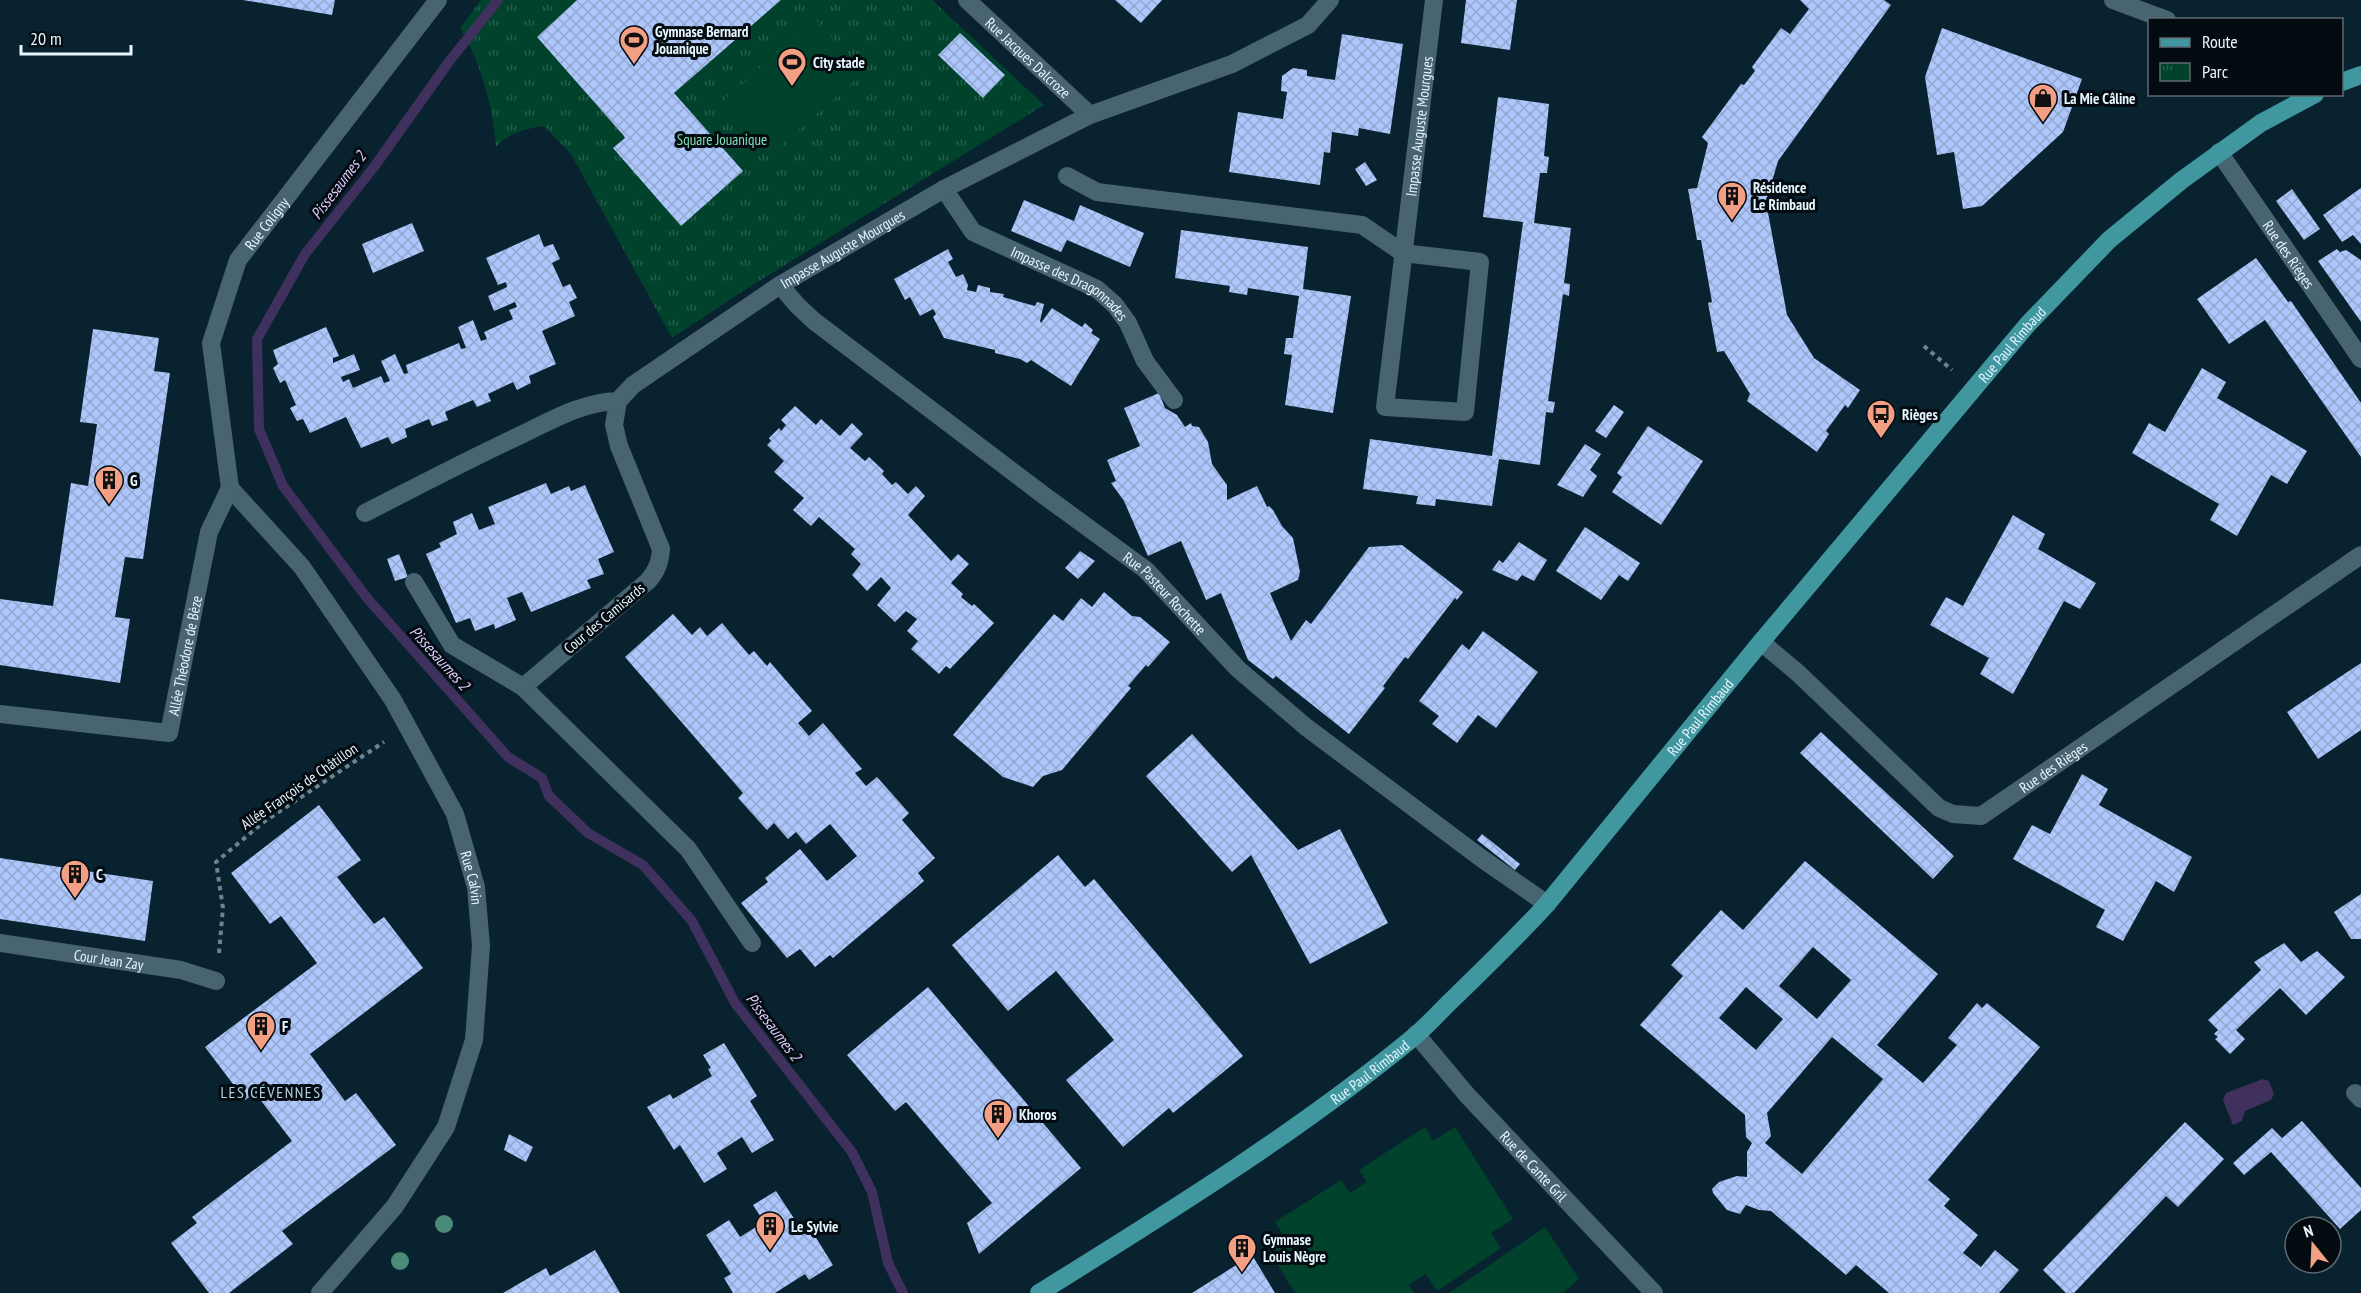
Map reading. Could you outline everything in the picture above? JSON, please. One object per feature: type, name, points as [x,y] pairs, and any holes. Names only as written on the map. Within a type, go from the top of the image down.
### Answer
[{"type":"main road","name":"Rue Paul Rimbaud","points":[[1039,1293],[1160,1217],[1258,1150],[1347,1089],[1416,1035],[1510,945],[1547,904],[1761,642],[2028,324],[2109,240],[2218,152],[2261,123],[2311,96]]},
{"type":"street","name":"Rue Coligny","points":[[230,488],[211,343],[238,260],[438,0]]},
{"type":"street","name":"Rue Jacques Dalcroze","points":[[967,0],[1090,115]]},
{"type":"street","name":"Impasse Auguste Mourgues","points":[[618,401],[633,385],[780,285],[944,189],[1090,115],[1232,64],[1308,25],[1330,0]]},
{"type":"street","name":"Impasse Auguste Mourgues","points":[[1067,176],[1097,192],[1362,225],[1403,253],[1480,262],[1465,412],[1384,408],[1403,253],[1434,0]]},
{"type":"street","points":[[2113,0],[2162,18]]},
{"type":"street","name":"Rue des Rièges","points":[[2218,152],[2361,359]]},
{"type":"street","name":"Impasse des Dragonnades","points":[[944,189],[973,232],[1098,289],[1115,304],[1128,322],[1145,361],[1174,400]]},
{"type":"street","name":"Rue Pasteur Rochette","points":[[780,285],[814,321],[1146,570],[1238,669],[1306,727],[1481,858],[1547,904]]},
{"type":"street","points":[[365,513],[479,454],[579,407],[599,402],[618,401]]},
{"type":"street","name":"Cour des Camisards","points":[[523,687],[648,581],[655,573],[660,561],[661,549],[619,446],[614,425],[618,401]]},
{"type":"street","name":"Allée Théodore de Bèze","points":[[0,714],[169,733],[209,532],[230,488]]},
{"type":"street","name":"Rue Calvin","points":[[230,488],[303,567],[393,700],[455,814],[476,887],[481,946],[474,1040],[446,1127],[395,1206],[320,1293]]},
{"type":"street","name":"Rue des Rièges","points":[[1761,642],[1800,674],[1939,808],[1953,814],[1981,816],[2361,555]]},
{"type":"street","points":[[414,582],[452,645],[523,687],[688,849],[753,943]]},
{"type":"street","name":"Cour Jean Zay","points":[[0,943],[181,970],[216,981]]},
{"type":"street","name":"Rue de Cante Gril","points":[[1416,1035],[1467,1095],[1654,1293]]},
{"type":"path","points":[[1924,346],[1934,355]]},
{"type":"path","name":"Allée François de Châtillon","points":[[216,981],[224,908],[216,862],[265,821],[407,726]]},
{"type":"green space","name":"Square Jouanique","points":[[481,0],[932,0],[1044,105],[743,291],[672,338],[571,154],[544,126],[518,132],[496,147],[485,85],[460,28]]},
{"type":"green space","name":"City stade","points":[[815,19],[863,73],[769,156],[722,102]]},
{"type":"green space","points":[[1425,1127],[1433,1141],[1455,1127],[1513,1219],[1491,1233],[1501,1248],[1437,1291],[1426,1274],[1409,1285],[1414,1293],[1295,1293],[1266,1246],[1283,1235],[1275,1222],[1341,1180],[1350,1193],[1367,1182],[1359,1170]]},
{"type":"green space","points":[[1545,1227],[1579,1279],[1563,1293],[1449,1293]]},
{"type":"shaded area","points":[[2263,1079],[2269,1081],[2274,1094],[2271,1100],[2245,1111],[2242,1121],[2233,1125],[2223,1100],[2226,1093]]},
{"type":"building","points":[[243,0],[335,0],[332,15]]},
{"type":"building","name":"Gymnase Bernard Jouanique","points":[[577,0],[781,0],[674,93],[743,171],[681,226],[613,148],[625,138],[624,136],[537,37]]},
{"type":"building","points":[[1115,0],[1162,0],[1141,23]]},
{"type":"building","points":[[1466,0],[1517,0],[1510,50],[1461,43]]},
{"type":"building","name":"Résidence Le Rimbaud","points":[[1800,0],[1884,0],[1891,5],[1778,161],[1766,202],[1787,315],[1814,358],[1860,390],[1848,408],[1845,405],[1826,431],[1829,434],[1817,452],[1747,401],[1750,394],[1724,351],[1717,352],[1708,303],[1712,302],[1701,240],[1697,240],[1688,189],[1697,188],[1708,143],[1702,137],[1741,84],[1744,85],[1755,71],[1752,67],[1781,28],[1790,34],[1809,9]]},
{"type":"building","points":[[1942,28],[2082,79],[2063,132],[1982,206],[1963,209],[1954,152],[1937,155],[1925,77]]},
{"type":"building","points":[[960,33],[1005,75],[983,98],[938,55]]},
{"type":"building","points":[[1342,34],[1403,44],[1390,134],[1359,128],[1358,136],[1332,132],[1330,153],[1324,152],[1320,185],[1229,172],[1238,112],[1283,119],[1287,92],[1281,91],[1282,76],[1293,68],[1307,70],[1307,76],[1335,80]]},
{"type":"building","points":[[1498,97],[1549,104],[1544,156],[1549,157],[1547,173],[1540,173],[1534,223],[1571,228],[1564,283],[1570,284],[1569,296],[1563,294],[1548,401],[1555,402],[1553,413],[1546,412],[1540,465],[1499,459],[1492,506],[1436,499],[1435,506],[1416,504],[1418,496],[1363,489],[1370,439],[1492,456],[1523,222],[1483,217]]},
{"type":"building","points":[[1365,162],[1377,180],[1366,186],[1355,169]]},
{"type":"building","points":[[2361,188],[2361,244],[2353,235],[2342,242],[2323,215]]},
{"type":"building","points":[[2292,189],[2320,229],[2304,240],[2276,201]]},
{"type":"building","points":[[1024,200],[1074,221],[1080,205],[1144,233],[1130,267],[1067,240],[1061,252],[1011,231]]},
{"type":"building","points":[[412,223],[424,251],[373,273],[362,244]]},
{"type":"building","points":[[1181,230],[1308,247],[1303,289],[1351,296],[1333,413],[1285,405],[1292,355],[1284,354],[1286,338],[1293,338],[1299,296],[1248,288],[1247,295],[1229,292],[1230,286],[1175,278]]},
{"type":"building","points":[[539,234],[544,247],[553,244],[560,259],[552,263],[563,287],[570,284],[577,298],[569,302],[575,316],[542,331],[556,364],[529,376],[531,383],[517,390],[513,382],[488,394],[491,401],[477,407],[473,400],[445,412],[448,420],[432,426],[429,419],[405,429],[407,437],[392,444],[388,437],[361,448],[346,417],[310,433],[303,419],[297,421],[290,408],[296,405],[285,380],[280,383],[273,368],[278,364],[273,350],[326,327],[339,356],[333,358],[333,363],[354,354],[360,370],[341,377],[343,382],[349,379],[353,388],[381,376],[384,383],[390,381],[381,361],[395,354],[404,374],[408,373],[406,365],[459,343],[461,349],[466,348],[458,327],[473,320],[481,341],[487,339],[484,332],[513,319],[509,310],[517,307],[515,302],[494,311],[488,296],[507,287],[506,282],[498,285],[486,258]]},
{"type":"building","points":[[948,249],[953,259],[948,262],[956,277],[963,274],[968,285],[967,290],[976,292],[978,285],[990,288],[990,292],[1004,294],[1003,297],[1035,306],[1037,302],[1044,304],[1041,323],[1052,308],[1082,327],[1085,323],[1093,330],[1091,333],[1100,339],[1071,386],[1031,360],[1027,363],[995,353],[995,350],[944,338],[933,317],[936,314],[933,309],[920,316],[910,297],[905,300],[894,279]]},
{"type":"building","points":[[2337,249],[2340,252],[2346,250],[2361,260],[2361,322],[2318,261]]},
{"type":"building","points":[[2256,258],[2288,302],[2291,301],[2361,403],[2361,457],[2265,320],[2229,344],[2197,299]]},
{"type":"building","name":"G","points":[[93,329],[159,338],[154,371],[170,373],[143,559],[125,557],[115,617],[130,619],[120,683],[0,665],[0,599],[53,606],[71,483],[88,486],[97,424],[80,422]]},
{"type":"building","points":[[2202,368],[2226,382],[2217,398],[2307,451],[2287,484],[2271,475],[2237,536],[2210,520],[2219,504],[2132,453],[2149,423],[2165,432]]},
{"type":"building","points":[[1159,393],[1165,408],[1177,415],[1185,427],[1191,423],[1192,426],[1199,427],[1208,442],[1212,464],[1227,485],[1227,500],[1257,486],[1267,507],[1273,510],[1282,526],[1293,538],[1300,572],[1298,580],[1270,593],[1291,641],[1306,620],[1311,624],[1369,547],[1402,545],[1463,592],[1457,600],[1455,598],[1408,659],[1405,657],[1383,686],[1385,688],[1349,734],[1276,676],[1273,679],[1248,660],[1221,593],[1206,600],[1181,541],[1148,556],[1124,501],[1111,483],[1116,481],[1107,460],[1140,446],[1124,408]]},
{"type":"building","points":[[1614,405],[1624,412],[1606,438],[1595,431]]},
{"type":"building","points":[[795,406],[816,425],[821,419],[840,436],[852,423],[863,434],[850,448],[865,461],[869,457],[884,471],[882,474],[892,485],[896,482],[908,494],[916,486],[925,496],[908,515],[951,561],[958,554],[969,564],[951,583],[963,594],[961,597],[972,606],[974,604],[994,623],[950,669],[946,666],[939,674],[911,649],[918,641],[907,631],[917,619],[906,611],[895,622],[877,605],[891,588],[881,577],[867,591],[852,575],[861,564],[851,554],[855,549],[819,517],[811,526],[793,510],[804,498],[774,472],[784,461],[767,445],[771,441],[769,438],[779,428],[781,431],[786,425],[781,420]]},
{"type":"building","points":[[1648,426],[1703,461],[1661,525],[1612,492],[1622,477],[1617,473]]},
{"type":"building","points":[[1585,444],[1601,454],[1590,470],[1597,476],[1583,497],[1557,485]]},
{"type":"building","points":[[546,483],[551,494],[569,486],[571,491],[585,485],[614,552],[598,559],[604,574],[587,580],[591,588],[531,612],[522,592],[507,598],[516,620],[495,629],[494,624],[475,631],[470,618],[456,623],[426,554],[441,547],[439,543],[457,534],[453,522],[472,513],[479,530],[495,524],[488,507]]},
{"type":"building","points":[[2013,515],[2045,534],[2038,549],[2096,583],[2080,609],[2064,601],[2013,694],[1980,674],[1989,658],[1930,625],[1946,597],[1963,606]]},
{"type":"building","points":[[1585,527],[1640,563],[1628,581],[1619,575],[1601,600],[1556,571]]},
{"type":"building","points":[[1519,542],[1547,560],[1534,581],[1522,575],[1517,581],[1492,570],[1499,560],[1503,563]]},
{"type":"building","points":[[1080,551],[1095,561],[1078,579],[1065,568]]},
{"type":"building","points":[[399,554],[408,577],[395,581],[387,559]]},
{"type":"building","points":[[1104,592],[1132,616],[1140,617],[1170,642],[1128,686],[1131,688],[1062,770],[1043,776],[1033,787],[1003,777],[953,735],[1054,614],[1063,621],[1081,598],[1092,607]]},
{"type":"building","points":[[673,614],[692,635],[700,627],[707,636],[722,623],[749,655],[754,651],[767,666],[770,662],[812,711],[798,723],[809,736],[823,723],[862,769],[855,773],[866,786],[877,777],[909,813],[902,820],[935,858],[918,873],[924,881],[833,958],[830,955],[815,967],[800,949],[787,958],[741,903],[768,882],[765,878],[800,849],[827,881],[857,856],[830,824],[806,844],[796,832],[788,839],[774,823],[767,830],[738,798],[743,793],[625,657]]},
{"type":"building","points":[[1483,631],[1538,672],[1496,728],[1478,715],[1457,743],[1432,724],[1439,716],[1419,701],[1462,644],[1469,650]]},
{"type":"building","points":[[2361,663],[2361,730],[2318,759],[2287,712]]},
{"type":"building","points":[[1821,732],[1954,856],[1933,879],[1800,753]]},
{"type":"building","points":[[1192,734],[1298,850],[1340,829],[1388,923],[1310,964],[1251,855],[1232,872],[1146,776]]},
{"type":"building","points":[[2082,774],[2108,789],[2099,805],[2192,857],[2174,892],[2156,881],[2123,941],[2096,927],[2105,910],[2013,859],[2032,825],[2050,834]]},
{"type":"building","name":"F","points":[[319,805],[361,860],[337,877],[374,924],[384,917],[423,968],[310,1054],[345,1101],[356,1093],[396,1145],[282,1231],[293,1244],[229,1293],[209,1293],[171,1243],[197,1223],[192,1217],[292,1141],[255,1093],[245,1100],[205,1047],[317,963],[281,916],[270,924],[231,873]]},
{"type":"building","points":[[1482,834],[1520,864],[1515,870],[1477,840]]},
{"type":"building","points":[[1058,855],[1085,887],[1094,879],[1243,1056],[1173,1113],[1169,1108],[1123,1147],[1066,1080],[1114,1040],[1056,971],[1008,1011],[952,945]]},
{"type":"building","name":"C","points":[[0,858],[153,881],[145,941],[0,919]]},
{"type":"building","points":[[1805,861],[1938,974],[1877,1045],[1923,1083],[1957,1045],[1948,1038],[1977,1003],[1982,1008],[1987,1003],[2040,1047],[1928,1180],[1950,1199],[1944,1206],[1978,1235],[1963,1253],[1981,1267],[1995,1250],[2019,1270],[1999,1293],[1889,1293],[1856,1265],[1846,1275],[1771,1211],[1759,1210],[1746,1205],[1740,1214],[1727,1210],[1713,1193],[1712,1189],[1719,1182],[1737,1176],[1747,1177],[1747,1152],[1752,1143],[1746,1137],[1745,1115],[1640,1025],[1683,976],[1671,965],[1721,910],[1743,930]],"holes":[[[1813,947],[1851,980],[1817,1019],[1779,986]],[[1746,987],[1783,1019],[1756,1050],[1719,1018]],[[1832,1037],[1883,1079],[1802,1174],[1765,1143],[1771,1136],[1767,1113]]]},
{"type":"building","points":[[2361,894],[2361,939],[2351,939],[2334,912]]},
{"type":"building","points":[[2284,943],[2301,962],[2317,951],[2345,977],[2306,1015],[2280,988],[2236,1030],[2245,1039],[2230,1054],[2215,1039],[2218,1037],[2214,1034],[2218,1030],[2208,1020],[2261,970],[2254,962]]},
{"type":"building","name":"Khoros","points":[[928,987],[1081,1168],[979,1254],[967,1223],[992,1203],[906,1102],[895,1111],[847,1055]]},
{"type":"building","points":[[724,1043],[757,1096],[750,1101],[774,1140],[752,1153],[742,1137],[717,1153],[727,1169],[704,1183],[680,1145],[674,1150],[647,1107],[670,1094],[673,1099],[712,1076],[708,1069],[711,1068],[703,1055]]},
{"type":"building","points":[[2302,1121],[2361,1188],[2361,1210],[2343,1226],[2343,1215],[2327,1215],[2271,1152],[2244,1175],[2233,1163],[2272,1128],[2282,1138]]},
{"type":"building","points":[[2185,1122],[2224,1159],[2178,1207],[2166,1196],[2074,1293],[2066,1293],[2043,1270]]},
{"type":"building","points":[[509,1134],[533,1147],[526,1162],[504,1150]]},
{"type":"building","name":"Le Sylvie","points":[[776,1191],[801,1229],[808,1225],[833,1265],[809,1280],[805,1274],[775,1293],[733,1293],[724,1278],[731,1274],[706,1235],[729,1220],[740,1237],[764,1222],[753,1205]]},
{"type":"building","points":[[595,1250],[620,1293],[503,1293],[546,1268],[550,1276]]},
{"type":"building","name":"Gymnase Louis Nègre","points":[[1252,1255],[1275,1293],[1192,1293]]},
{"type":"waterway","name":"Pissesaumes 2","points":[[498,0],[448,63],[374,167],[305,254],[257,339],[259,429],[283,486],[367,598],[508,757],[542,778],[549,796],[588,833],[643,865],[692,921],[735,1003],[852,1152],[872,1192],[888,1263],[903,1293]]},
{"type":"place","name":"Gymnase Bernard Jouanique","points":[[634,66]]},
{"type":"place","name":"City stade","points":[[792,88]]},
{"type":"place","name":"La Mie Câline","points":[[2043,124]]},
{"type":"place","name":"Résidence Le Rimbaud","points":[[1732,222]]},
{"type":"place","name":"Rièges","points":[[1881,440]]},
{"type":"place","name":"G","points":[[109,506]]},
{"type":"place","name":"C","points":[[75,900]]},
{"type":"place","name":"F","points":[[261,1052]]},
{"type":"place","name":"Khoros","points":[[998,1140]]},
{"type":"place","name":"Le Sylvie","points":[[770,1252]]},
{"type":"place","name":"Gymnase Louis Nègre","points":[[1242,1274]]},
{"type":"district","name":"LES CÉVENNES","points":[[271,1092]]}]
